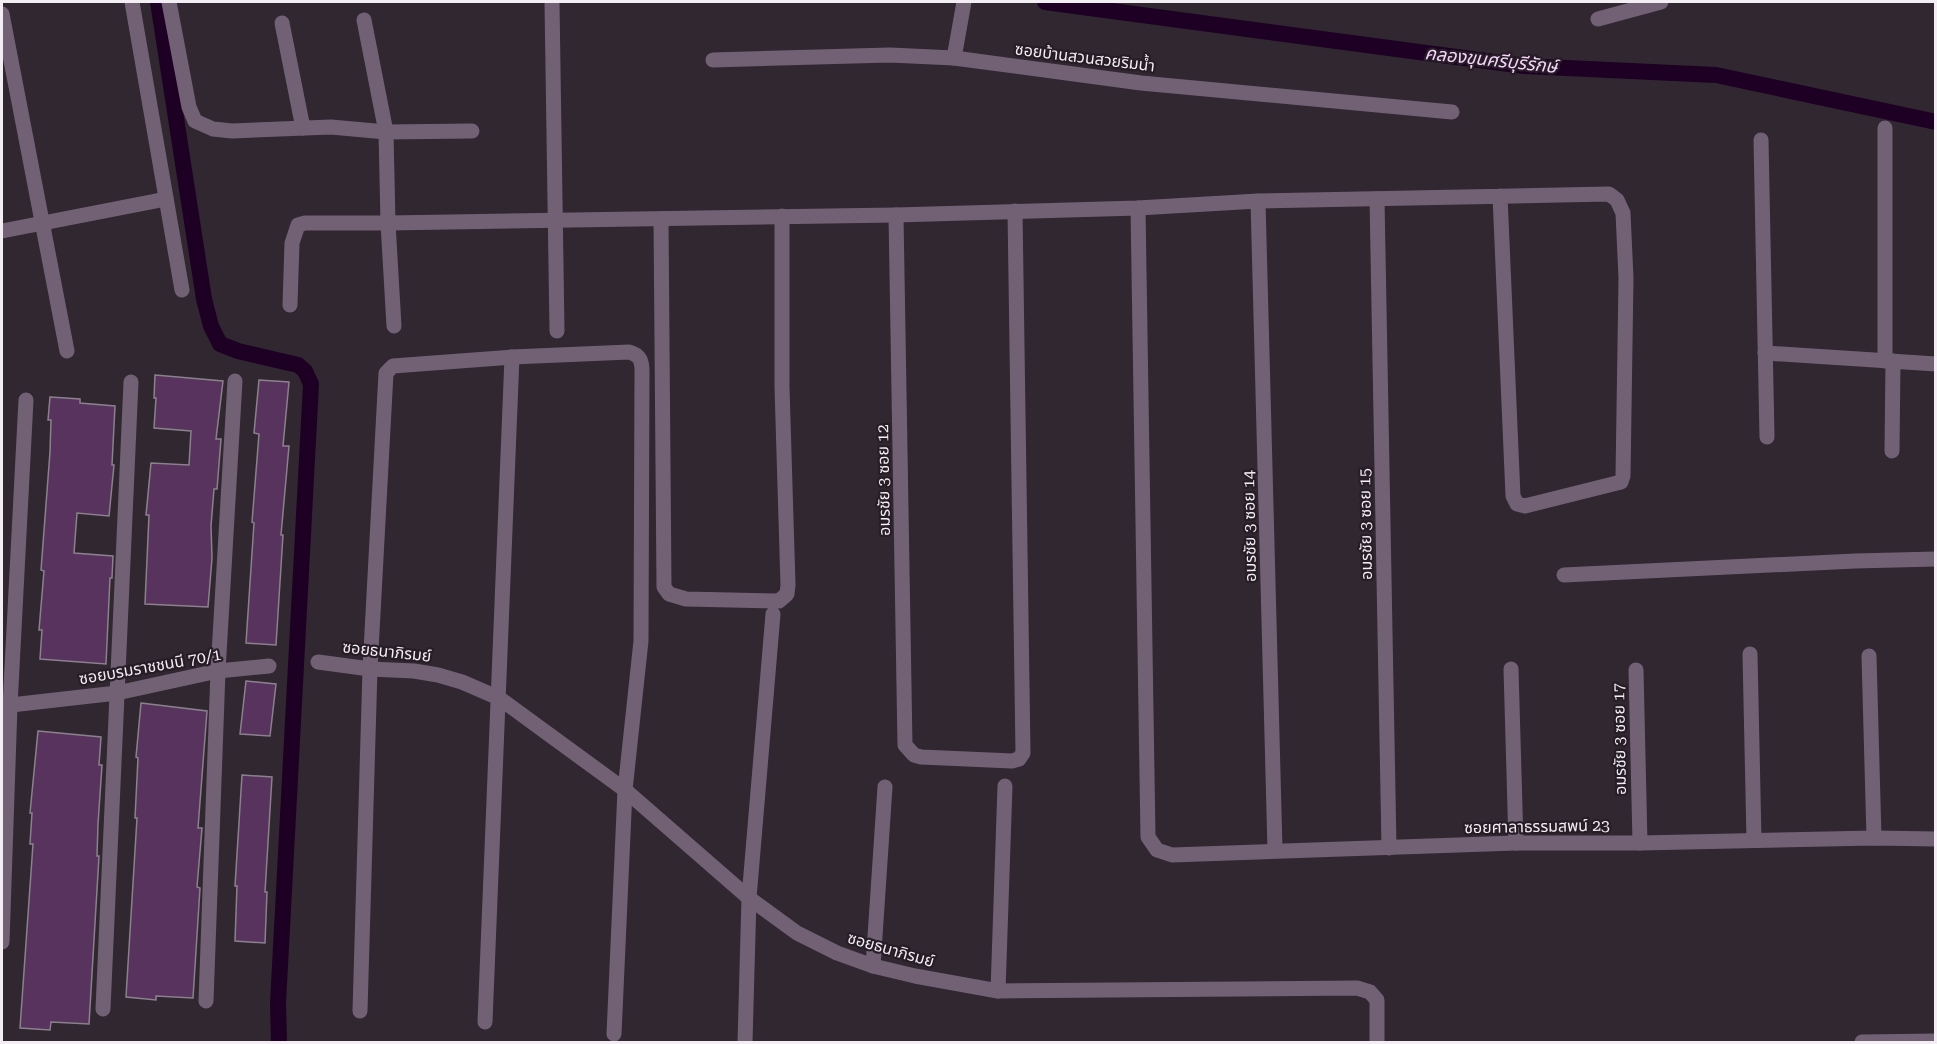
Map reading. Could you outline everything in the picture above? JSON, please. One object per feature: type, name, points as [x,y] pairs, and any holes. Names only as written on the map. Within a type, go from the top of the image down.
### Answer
[{"type":"street","points":[[132,2],[182,290]]},
{"type":"street","points":[[168,2],[189,107],[195,121],[213,129],[232,131],[340,127],[386,132],[472,131]]},
{"type":"street","points":[[552,2],[557,332]]},
{"type":"street","points":[[954,58],[964,2]]},
{"type":"street","points":[[1598,19],[1661,2]]},
{"type":"street","points":[[2,14],[67,351]]},
{"type":"street","points":[[364,20],[386,132],[394,326]]},
{"type":"street","points":[[282,23],[303,128]]},
{"type":"street","name":"ซอยบ้านสวนสวยริมน้ำ","points":[[713,60],[890,55],[954,58],[1141,83],[1452,112]]},
{"type":"street","points":[[1885,128],[1892,451]]},
{"type":"street","points":[[1761,140],[1767,437]]},
{"type":"street","points":[[290,305],[292,243],[298,225],[305,223],[896,215],[1138,208],[1258,201],[1377,199],[1500,196],[1609,194],[1617,200],[1623,213],[1626,278],[1622,482],[1525,506],[1517,504],[1513,496],[1500,196]]},
{"type":"street","points":[[2,231],[166,199]]},
{"type":"street","name":"อมรชัย 3 ซอย 15","points":[[1377,199],[1389,848]]},
{"type":"street","name":"อมรชัย 3 ซอย 14","points":[[1258,201],[1275,850]]},
{"type":"street","name":"ซอยศาลาธรรมสพน์ 23","points":[[1138,208],[1148,837],[1157,850],[1172,855],[1516,843],[1935,839]]},
{"type":"street","name":"อมรชัย 3 ซอย 12","points":[[896,215],[905,745],[914,755],[921,757],[1012,761],[1019,759],[1023,753],[1015,211]]},
{"type":"street","points":[[661,219],[664,587],[669,594],[686,599],[779,601],[787,594],[788,585],[782,387],[782,216]]},
{"type":"street","points":[[360,1011],[370,669],[386,373],[393,366],[629,351],[636,354],[642,364],[641,641],[625,790],[614,1034]]},
{"type":"street","points":[[1765,353],[1935,364]]},
{"type":"street","points":[[485,1022],[512,357]]},
{"type":"street","points":[[206,1001],[218,671],[235,381]]},
{"type":"street","points":[[103,1009],[131,382]]},
{"type":"street","points":[[2,942],[6,706],[26,400]]},
{"type":"street","points":[[1564,575],[1935,559]]},
{"type":"street","points":[[745,1042],[749,898],[773,614]]},
{"type":"street","points":[[1750,654],[1754,840]]},
{"type":"street","points":[[1869,656],[1874,838]]},
{"type":"street","name":"ซอยธนาภิรมย์","points":[[318,662],[438,675],[462,682],[499,698],[625,790],[749,898],[797,933],[837,953],[873,966],[998,991],[1357,988],[1370,992],[1377,1000],[1377,1042]]},
{"type":"street","name":"ซอยบรมราชชนนี 70/1","points":[[6,706],[117,693],[218,671],[269,666]]},
{"type":"street","points":[[1511,669],[1516,843]]},
{"type":"street","name":"อมรชัย 3 ซอย 17","points":[[1636,670],[1640,843]]},
{"type":"street","points":[[998,991],[1005,786]]},
{"type":"street","points":[[873,966],[885,787]]},
{"type":"street","points":[[1862,1042],[1935,1041]]},
{"type":"building","points":[[155,375],[223,381],[216,439],[221,439],[211,526],[212,558],[208,607],[145,604],[149,515],[146,515],[151,463],[189,465],[191,431],[154,428]]},
{"type":"building","points":[[259,380],[289,382],[283,446],[289,446],[281,535],[283,535],[276,645],[246,643],[259,434],[254,433]]},
{"type":"building","points":[[50,397],[80,399],[80,403],[115,406],[112,465],[114,465],[109,516],[77,513],[74,553],[113,556],[106,664],[40,659],[42,630],[39,630],[44,571],[41,570],[50,452],[51,420],[48,420]]},
{"type":"building","points":[[246,681],[276,684],[270,736],[240,734]]},
{"type":"building","points":[[141,703],[207,711],[198,828],[202,828],[197,887],[200,888],[193,998],[156,996],[156,1000],[126,997],[137,818],[135,818],[138,758],[136,757]]},
{"type":"building","points":[[38,731],[101,737],[99,765],[102,765],[97,856],[99,856],[89,1024],[51,1022],[50,1030],[20,1028],[33,844],[30,844],[32,813],[30,813]]},
{"type":"building","points":[[242,775],[272,777],[265,892],[267,892],[265,943],[235,941],[237,886],[235,886]]},
{"type":"waterway","points":[[158,2],[204,299],[211,326],[220,344],[238,351],[298,365],[305,371],[311,384],[278,1003],[279,1042]]},
{"type":"waterway","name":"คลองขุนศรีบุรีรักษ์","points":[[1045,2],[1524,66],[1716,75],[1936,122]]}]
